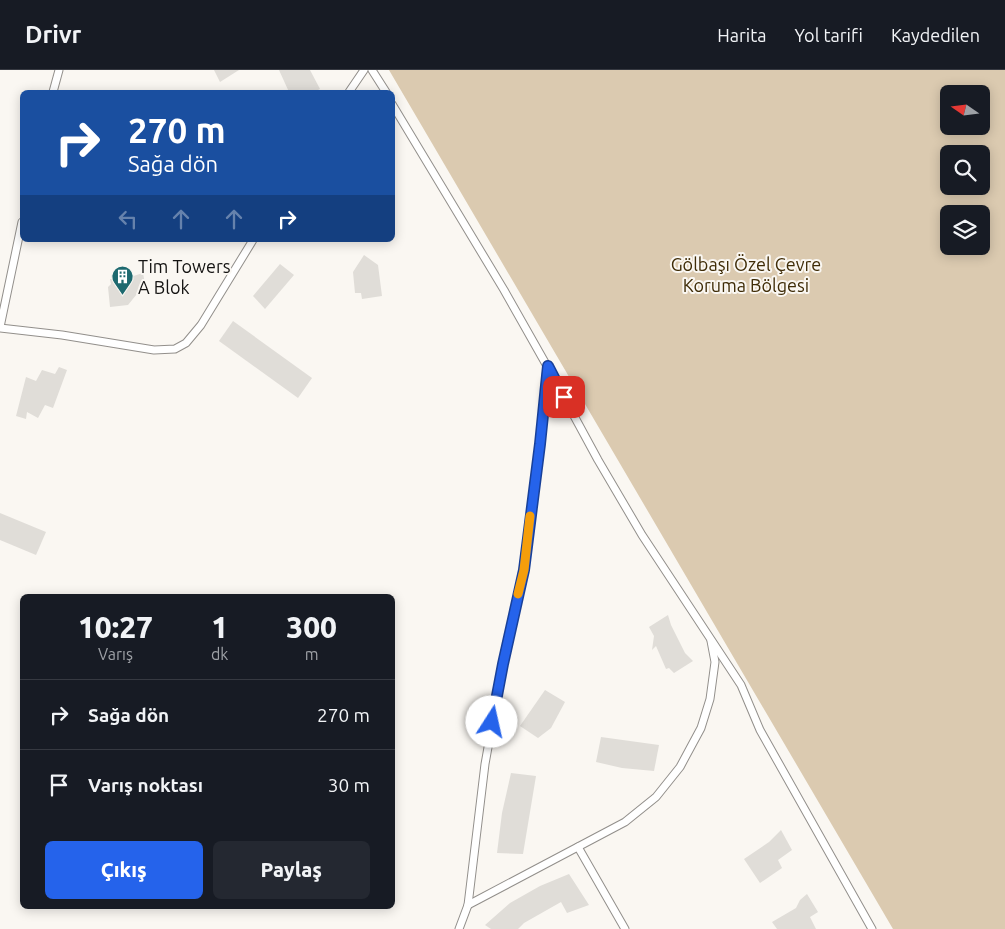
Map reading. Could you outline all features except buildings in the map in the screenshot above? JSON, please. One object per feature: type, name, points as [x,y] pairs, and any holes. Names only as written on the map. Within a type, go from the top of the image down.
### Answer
[{"type":"street","points":[[54,90],[59,70]]},
{"type":"street","points":[[350,90],[364,70]]},
{"type":"street","points":[[372,70],[385,90]]},
{"type":"street","points":[[395,109],[548,366],[598,460],[642,535],[741,685],[760,730],[872,929]]},
{"type":"street","points":[[20,232],[0,328],[154,350],[175,349],[186,343],[201,325],[251,242]]},
{"type":"street","points":[[459,929],[468,905],[485,764],[503,664],[524,570],[548,366]]},
{"type":"street","points":[[468,905],[625,822],[656,797],[680,767],[700,728],[710,699],[716,662],[710,636]]},
{"type":"street","points":[[578,847],[625,929]]},
{"type":"green space","name":"Gölbaşı Özel Çevre Koruma Bölgesi","points":[[389,70],[1005,70],[1005,929],[893,929]]},
{"type":"slow traffic","points":[[518,594],[524,570],[530,516]]},
{"type":"place","name":"Tim Towers A Blok","points":[[122,296]]},
{"type":"route","points":[[492,722],[524,570],[548,366],[564,397]]}]
